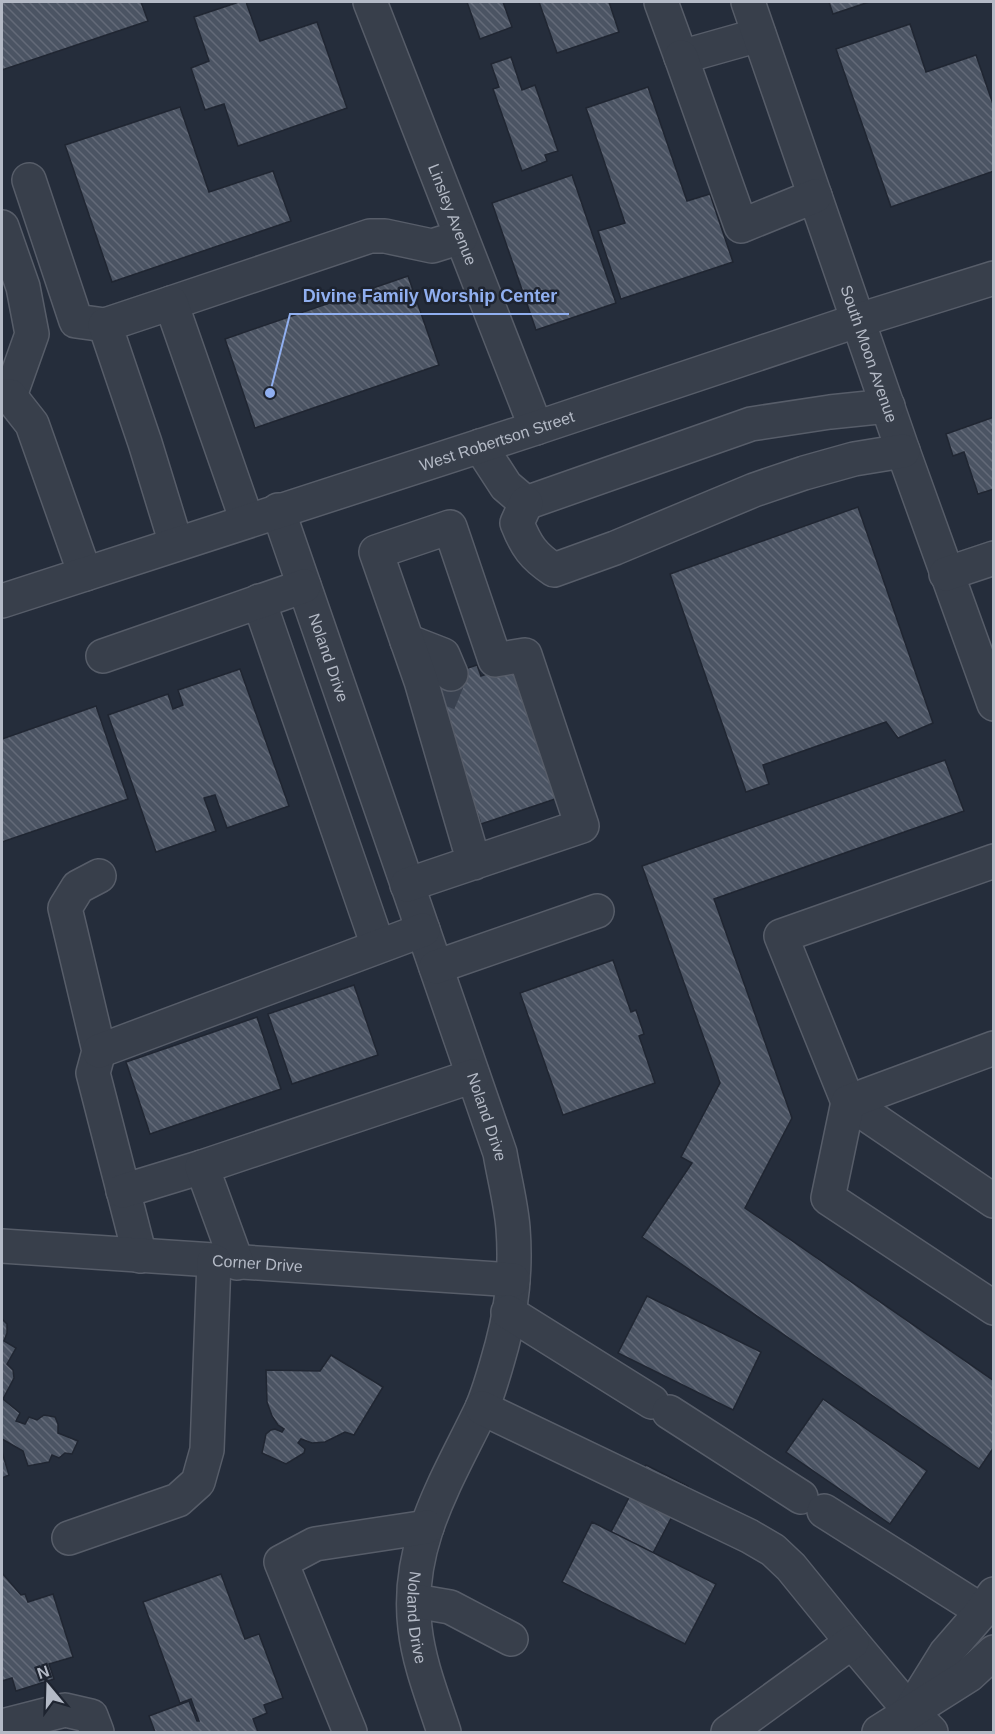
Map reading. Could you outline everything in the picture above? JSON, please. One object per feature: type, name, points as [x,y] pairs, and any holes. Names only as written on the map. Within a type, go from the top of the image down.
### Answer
[{"type":"street","name":"Linsley Avenue","points":[[370,2],[536,428]]},
{"type":"street","points":[[661,2],[741,226],[815,196]]},
{"type":"street","name":"South Moon Avenue","points":[[748,2],[993,704]]},
{"type":"street","points":[[681,57],[759,34]]},
{"type":"street","points":[[29,180],[76,321],[105,325],[370,236],[386,236],[432,246],[461,237]]},
{"type":"street","points":[[2,227],[22,287],[32,334],[6,396],[32,424],[85,574]]},
{"type":"street","name":"West Robertson Street","points":[[2,601],[993,278]]},
{"type":"street","points":[[171,303],[247,521]]},
{"type":"street","points":[[105,325],[176,544]]},
{"type":"street","points":[[888,406],[751,424],[525,503],[517,523],[525,543],[537,559],[554,570],[615,548],[754,490],[854,459],[903,451]]},
{"type":"street","points":[[480,446],[506,486],[525,503]]},
{"type":"street","name":"Noland Drive","points":[[278,510],[500,1153],[513,1228],[513,1280],[502,1344],[482,1408],[452,1467],[426,1527],[418,1554],[415,1627],[421,1664],[444,1732]]},
{"type":"street","points":[[407,885],[474,863],[582,826],[525,656],[495,660],[450,527],[376,552],[407,641],[435,710],[474,863]]},
{"type":"street","points":[[946,574],[993,558]]},
{"type":"street","points":[[103,656],[304,586]]},
{"type":"street","points":[[259,602],[378,946]]},
{"type":"street","points":[[407,641],[443,655],[451,674]]},
{"type":"street","points":[[993,861],[781,936],[848,1102],[993,1201]]},
{"type":"street","points":[[99,876],[78,887],[65,908],[99,1051],[93,1072],[140,1256]]},
{"type":"street","points":[[436,967],[597,911]]},
{"type":"street","points":[[99,1051],[423,930]]},
{"type":"street","points":[[848,1102],[993,1048]]},
{"type":"street","points":[[123,1191],[202,1167],[473,1076]]},
{"type":"street","points":[[848,1102],[828,1198],[993,1308]]},
{"type":"street","points":[[69,1538],[178,1500],[198,1482],[207,1450],[225,1262],[202,1167]]},
{"type":"street","name":"Corner Drive","points":[[2,1246],[513,1280]]},
{"type":"street","points":[[508,1312],[812,1504],[988,1602],[946,1653],[921,1722]]},
{"type":"street","points":[[482,1408],[719,1521],[773,1550],[791,1567],[921,1722]]},
{"type":"street","points":[[350,1732],[281,1562],[315,1545],[426,1527]]},
{"type":"street","points":[[415,1602],[450,1607],[511,1639]]},
{"type":"street","points":[[728,1732],[852,1642]]},
{"type":"street","points":[[879,1732],[921,1722],[993,1652]]},
{"type":"street","points":[[2,1726],[65,1710],[91,1716],[97,1732]]},
{"type":"building","points":[[2,2],[141,2],[148,21],[2,70]]},
{"type":"building","points":[[239,2],[246,2],[260,41],[317,22],[347,108],[238,146],[224,104],[205,110],[191,68],[209,61],[194,17]]},
{"type":"building","points":[[467,2],[503,2],[512,27],[480,39]]},
{"type":"building","points":[[539,2],[609,2],[619,32],[557,53]]},
{"type":"building","points":[[829,2],[869,2],[833,14]]},
{"type":"building","points":[[910,24],[926,72],[976,55],[994,107],[994,171],[891,207],[836,49]]},
{"type":"building","points":[[511,57],[522,90],[535,85],[558,151],[545,155],[547,161],[522,171],[493,89],[499,87],[491,64]]},
{"type":"building","points":[[648,87],[687,201],[710,194],[733,262],[621,299],[598,231],[625,223],[586,108]]},
{"type":"building","points":[[180,107],[209,192],[273,171],[291,221],[112,282],[65,145]]},
{"type":"building","points":[[572,175],[616,303],[536,330],[492,203]]},
{"type":"building","points":[[408,276],[439,365],[255,428],[225,339]]},
{"type":"building","points":[[994,417],[994,489],[978,494],[964,452],[953,456],[946,434]]},
{"type":"building","points":[[858,507],[933,723],[898,738],[886,722],[763,765],[769,784],[746,792],[670,574]]},
{"type":"building","points":[[518,663],[564,796],[481,824],[431,680],[477,665],[481,676]]},
{"type":"building","points":[[240,669],[289,806],[227,828],[215,795],[204,798],[216,831],[156,852],[108,715],[168,694],[173,709],[183,705],[178,690]]},
{"type":"building","points":[[96,706],[128,799],[2,842],[2,739]]},
{"type":"building","points":[[945,760],[964,811],[714,899],[792,1118],[745,1208],[994,1381],[994,1447],[979,1469],[642,1237],[692,1163],[681,1157],[720,1083],[642,866]]},
{"type":"building","points":[[613,960],[631,1012],[636,1010],[644,1034],[639,1036],[655,1083],[563,1115],[520,993]]},
{"type":"building","points":[[354,985],[378,1055],[292,1084],[268,1014]]},
{"type":"building","points":[[257,1017],[281,1089],[150,1134],[126,1062]]},
{"type":"building","points":[[647,1296],[761,1352],[733,1410],[618,1353]]},
{"type":"building","points":[[2,1319],[7,1324],[4,1341],[16,1348],[7,1364],[13,1370],[14,1378],[3,1399],[20,1413],[16,1421],[25,1424],[29,1417],[37,1420],[44,1415],[55,1417],[58,1433],[78,1441],[72,1454],[65,1453],[59,1458],[52,1455],[49,1462],[28,1466],[23,1451],[2,1439]]},
{"type":"building","points":[[331,1355],[383,1387],[354,1435],[345,1432],[325,1442],[312,1443],[301,1439],[298,1443],[305,1449],[304,1453],[286,1464],[262,1453],[266,1434],[271,1430],[282,1432],[284,1429],[272,1416],[267,1402],[266,1370],[320,1371]]},
{"type":"building","points":[[823,1399],[927,1471],[890,1524],[786,1452]]},
{"type":"building","points":[[2,1452],[9,1475],[2,1478]]},
{"type":"building","points":[[646,1465],[688,1486],[653,1553],[611,1532]]},
{"type":"building","points":[[592,1522],[716,1584],[685,1644],[562,1582]]},
{"type":"building","points":[[2,1573],[21,1595],[25,1594],[28,1602],[53,1594],[73,1657],[49,1664],[54,1679],[16,1691],[12,1678],[2,1681]]},
{"type":"building","points":[[221,1574],[245,1639],[259,1634],[283,1698],[264,1705],[267,1713],[253,1719],[258,1732],[155,1732],[149,1716],[189,1701],[199,1721],[191,1699],[180,1703],[143,1602]]},
{"type":"tunnel","points":[[439,703],[451,674]]},
{"type":"place","name":"Divine Family Worship Center","points":[[270,393]]}]
